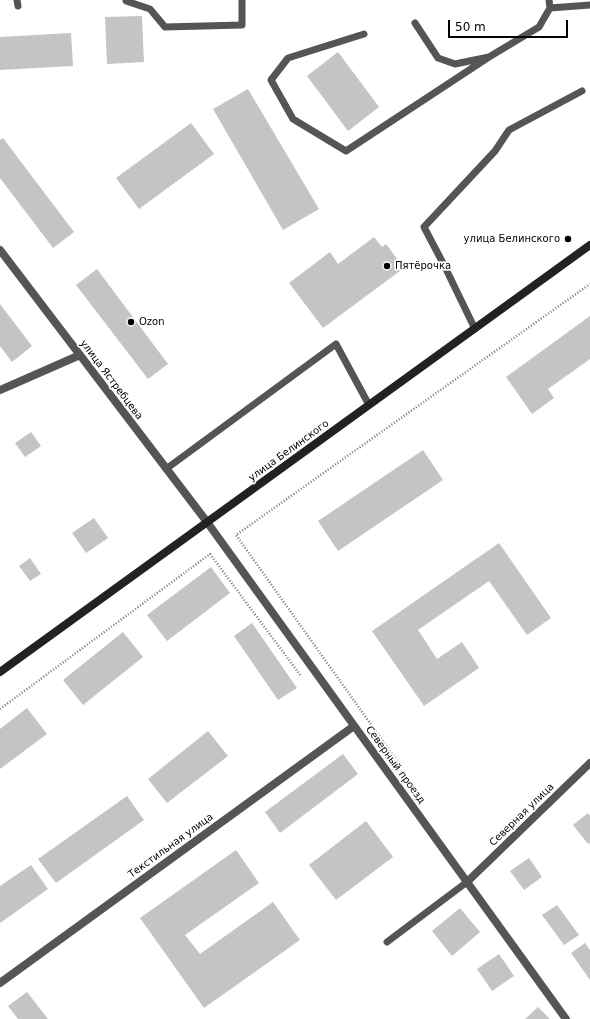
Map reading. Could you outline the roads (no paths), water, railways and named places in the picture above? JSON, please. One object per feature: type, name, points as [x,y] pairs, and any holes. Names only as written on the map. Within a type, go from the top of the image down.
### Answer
[{"type":"main road","name":"улица Белинского","points":[[0,672],[590,245]]},
{"type":"street","name":"улица Ястребцева","points":[[0,250],[207,522]]},
{"type":"street","points":[[0,390],[80,356]]},
{"type":"street","name":"Северный проезд","points":[[207,522],[566,1019]]},
{"type":"street","name":"Текстильная улица","points":[[0,983],[354,726]]},
{"type":"street","name":"Северная улица","points":[[467,882],[590,763]]},
{"type":"lane","points":[[126,0],[150,8],[165,27],[242,25],[242,0]]},
{"type":"lane","points":[[364,34],[288,58],[271,80],[293,119],[346,151],[489,57],[539,27],[550,8],[548,0]]},
{"type":"lane","points":[[550,8],[590,5]]},
{"type":"lane","points":[[415,23],[438,58],[455,64],[489,57]]},
{"type":"lane","points":[[475,328],[424,227],[495,151],[509,130],[582,91]]},
{"type":"lane","points":[[166,469],[336,344],[368,406]]},
{"type":"lane","points":[[387,942],[467,882]]},
{"type":"place","name":"улица Белинского","points":[[568,239]]},
{"type":"place","name":"Пятёрочка","points":[[387,266]]},
{"type":"place","name":"Ozon","points":[[131,322]]}]
